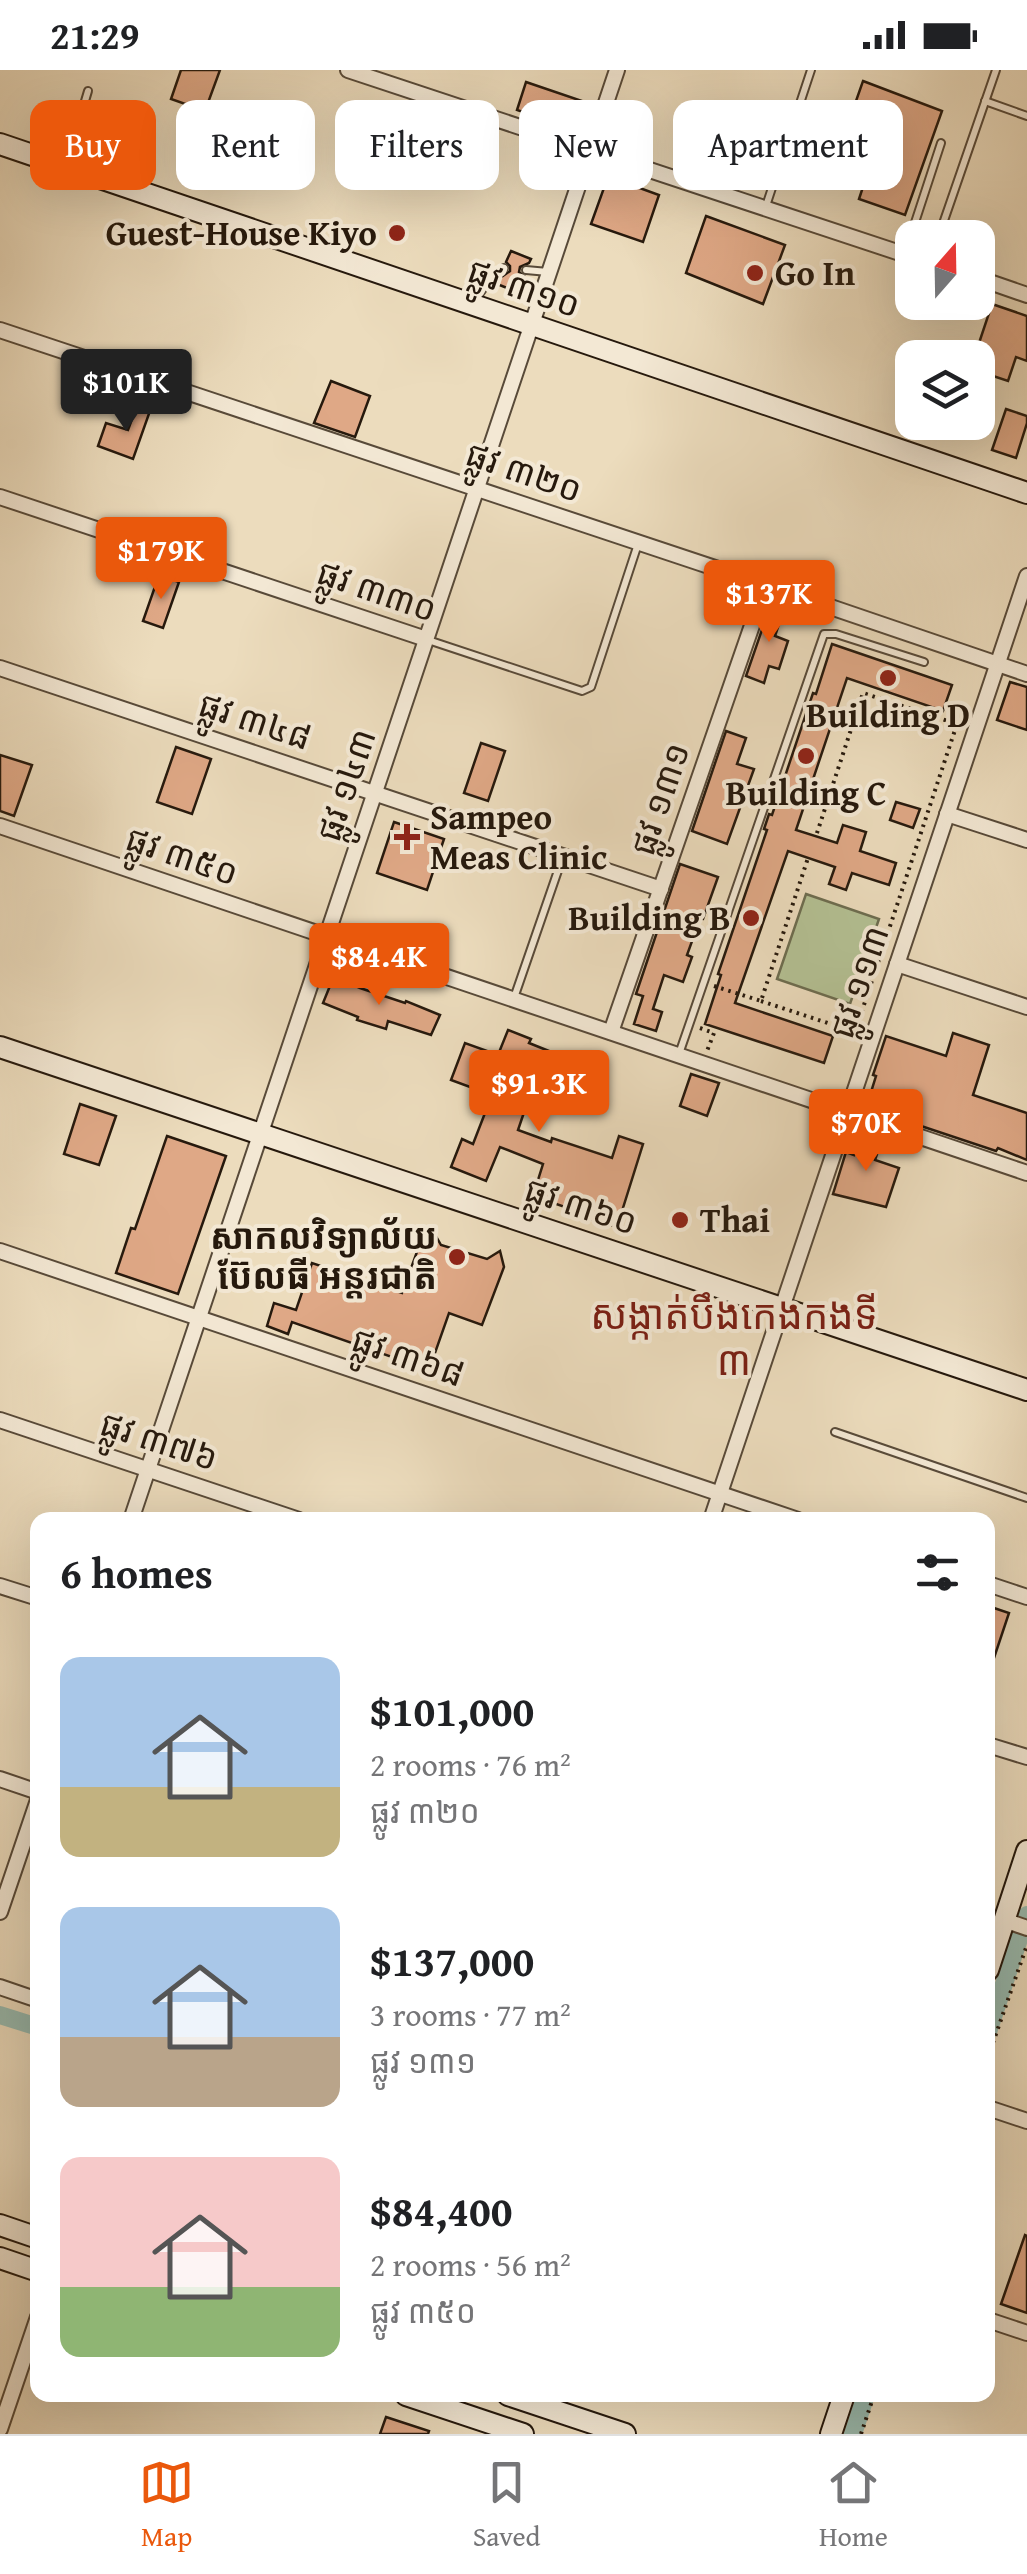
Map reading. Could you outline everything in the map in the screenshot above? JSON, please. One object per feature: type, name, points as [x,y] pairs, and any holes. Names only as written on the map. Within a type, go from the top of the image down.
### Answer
[{"type":"street","points":[[348,70],[389,76],[519,124]]},
{"type":"street","name":"ផ្លូវ ១៤៣","points":[[607,100],[617,70]]},
{"type":"street","name":"ផ្លូវ ៣១០","points":[[0,144],[30,154]]},
{"type":"street","points":[[653,171],[895,251]]},
{"type":"street","name":"ផ្លូវ ៣១០","points":[[136,190],[1027,492]]},
{"type":"street","name":"ផ្លូវ ១៤៣","points":[[134,1512],[577,190]]},
{"type":"street","points":[[995,284],[1027,295]]},
{"type":"street","name":"ផ្លូវ ៣២០","points":[[0,330],[1027,674]]},
{"type":"street","name":"ផ្លូវ ៣៣០","points":[[0,496],[426,640]]},
{"type":"street","name":"ផ្លូវ ១១៣","points":[[713,1512],[1027,576]]},
{"type":"street","name":"ផ្លូវ ១៣១","points":[[611,1032],[766,585]]},
{"type":"street","name":"ផ្លូវ ៣៤៨","points":[[0,668],[661,889]]},
{"type":"street","points":[[947,814],[1027,840]]},
{"type":"street","name":"ផ្លូវ ៣៥០","points":[[0,826],[1027,1173]]},
{"type":"street","points":[[897,964],[1027,1007]]},
{"type":"street","name":"ផ្លូវ ៣៦០","points":[[0,1047],[1027,1390]]},
{"type":"street","name":"ផ្លូវ ៣៦៨","points":[[0,1251],[774,1512]]},
{"type":"street","name":"ផ្លូវ ៣៧៦","points":[[0,1420],[276,1512]]},
{"type":"street","points":[[0,1586],[30,1595]]},
{"type":"street","points":[[995,1586],[1027,1597]]},
{"type":"street","points":[[995,1747],[1027,1758]]},
{"type":"street","points":[[0,1779],[30,1789]]},
{"type":"street","points":[[0,1912],[30,1824]]},
{"type":"street","points":[[995,1953],[1008,1922],[1027,1851]]},
{"type":"street","points":[[0,1987],[30,1997]]},
{"type":"street","points":[[995,2110],[1027,2121]]},
{"type":"street","points":[[0,2225],[30,2235]]},
{"type":"street","points":[[0,2258],[30,2268]]},
{"type":"street","points":[[995,2322],[1027,2333]]},
{"type":"street","points":[[0,2429],[30,2341]]},
{"type":"street","points":[[430,2402],[522,2434]]},
{"type":"street","points":[[529,2402],[625,2434]]},
{"type":"street","points":[[831,2434],[842,2402]]},
{"type":"lane","points":[[765,208],[812,70]]},
{"type":"lane","points":[[944,220],[996,70]]},
{"type":"lane","points":[[85,100],[88,91]]},
{"type":"lane","points":[[985,101],[1027,116]]},
{"type":"lane","points":[[919,220],[941,143]]},
{"type":"lane","points":[[472,305],[494,273],[504,268]]},
{"type":"lane","points":[[526,270],[549,272]]},
{"type":"lane","name":"ផ្លូវ ៣៣០","points":[[426,640],[587,690],[639,543]]},
{"type":"lane","points":[[678,1055],[824,634],[836,634],[924,662]]},
{"type":"lane","points":[[514,1000],[562,856]]},
{"type":"lane","points":[[836,1432],[1027,1498]]},
{"type":"path","points":[[710,1000],[714,986],[854,1032],[957,724],[863,693],[816,836]]},
{"type":"path","points":[[761,1001],[808,858]]},
{"type":"path","points":[[704,1014],[700,1028],[714,1034],[704,1064]]},
{"type":"path","points":[[995,2037],[1027,1945]]},
{"type":"path","points":[[861,2434],[872,2402]]},
{"type":"green space","points":[[806,894],[879,919],[850,1004],[777,979]]},
{"type":"building","points":[[181,70],[220,70],[209,100],[171,99]]},
{"type":"building","points":[[863,81],[942,111],[905,215],[859,199],[862,190],[903,190],[903,100],[856,100]]},
{"type":"building","points":[[526,82],[579,100],[520,100]]},
{"type":"building","points":[[603,190],[645,190],[659,195],[643,242],[591,224]]},
{"type":"building","points":[[706,216],[785,245],[763,304],[686,273]]},
{"type":"building","points":[[511,251],[531,259],[520,267],[524,276],[517,292],[497,284],[510,271],[506,262]]},
{"type":"building","points":[[995,305],[1027,316],[1027,361],[1016,357],[1008,381],[995,377],[995,340],[980,340],[987,320],[995,320]]},
{"type":"building","points":[[331,381],[370,396],[355,437],[314,423]]},
{"type":"building","points":[[138,403],[151,408],[133,459],[98,446],[106,423],[128,430]]},
{"type":"building","points":[[1006,409],[1027,416],[1016,458],[992,450]]},
{"type":"building","points":[[159,575],[179,582],[163,628],[143,621]]},
{"type":"building","points":[[773,598],[786,603],[775,636],[788,641],[779,669],[769,666],[764,683],[746,676]]},
{"type":"building","points":[[832,644],[952,685],[943,711],[847,678],[796,830],[837,843],[843,825],[866,832],[860,851],[896,863],[889,885],[852,873],[846,890],[829,884],[835,867],[788,851],[735,1003],[833,1036],[824,1063],[705,1024],[769,814],[772,815]]},
{"type":"building","points":[[1010,682],[1027,687],[1027,730],[997,720]]},
{"type":"building","points":[[726,731],[746,738],[737,764],[754,769],[727,844],[692,831]]},
{"type":"building","points":[[481,743],[505,751],[488,801],[464,793]]},
{"type":"building","points":[[176,747],[211,759],[192,814],[157,802]]},
{"type":"building","points":[[0,755],[32,765],[14,816],[0,811]]},
{"type":"building","points":[[896,802],[920,809],[913,828],[890,820]]},
{"type":"building","points":[[394,822],[444,839],[427,890],[377,873]]},
{"type":"building","points":[[680,864],[718,877],[687,955],[692,957],[683,982],[664,975],[653,1009],[662,1012],[656,1031],[634,1024],[643,996],[636,994]]},
{"type":"building","points":[[334,976],[440,1015],[431,1035],[388,1021],[386,1029],[323,1003]]},
{"type":"building","points":[[508,1030],[549,1051],[518,1130],[612,1158],[619,1136],[643,1144],[617,1227],[533,1196],[543,1164],[500,1147],[486,1181],[451,1167],[462,1139],[473,1144],[492,1095],[451,1080],[465,1043],[498,1055]]},
{"type":"building","points":[[953,1033],[989,1045],[973,1095],[1027,1113],[1027,1160],[867,1105],[886,1036],[946,1056]]},
{"type":"building","points":[[691,1074],[719,1083],[707,1116],[680,1106]]},
{"type":"building","points":[[80,1104],[116,1116],[99,1165],[64,1154]]},
{"type":"building","points":[[866,1130],[883,1136],[875,1160],[899,1168],[886,1207],[833,1194],[846,1152],[854,1155]]},
{"type":"building","points":[[167,1136],[226,1156],[178,1294],[116,1273]]},
{"type":"building","points":[[433,1231],[441,1245],[487,1259],[500,1251],[504,1267],[482,1325],[449,1313],[429,1370],[292,1322],[288,1334],[267,1326],[274,1303],[296,1310],[312,1263],[402,1293],[422,1238]]},
{"type":"building","points":[[995,1608],[1009,1613],[995,1655]]},
{"type":"building","points":[[1027,2236],[1027,2313],[1001,2304]]},
{"type":"building","points":[[386,2417],[429,2431],[428,2434],[380,2434]]},
{"type":"waterway","points":[[995,2011],[1027,1915]]},
{"type":"waterway","points":[[0,2015],[30,2024]]},
{"type":"waterway","points":[[853,2434],[864,2402]]},
{"type":"place","name":"Guest-House Kiyo","points":[[397,233]]},
{"type":"place","name":"Go In","points":[[755,273]]},
{"type":"place","name":"Building D","points":[[888,678]]},
{"type":"place","name":"Building C","points":[[806,756]]},
{"type":"place","name":"Sampeo Meas Clinic","points":[[407,837]]},
{"type":"place","name":"Building B","points":[[751,918]]},
{"type":"place","name":"Thai","points":[[680,1220]]},
{"type":"place","name":"សាកលវិទ្យាល័យ ប៊ែលធី អន្តរជាតិ","points":[[457,1257]]},
{"type":"district","name":"សង្កាត់បឹងកេងកងទី ៣","points":[[734,1338]]}]
